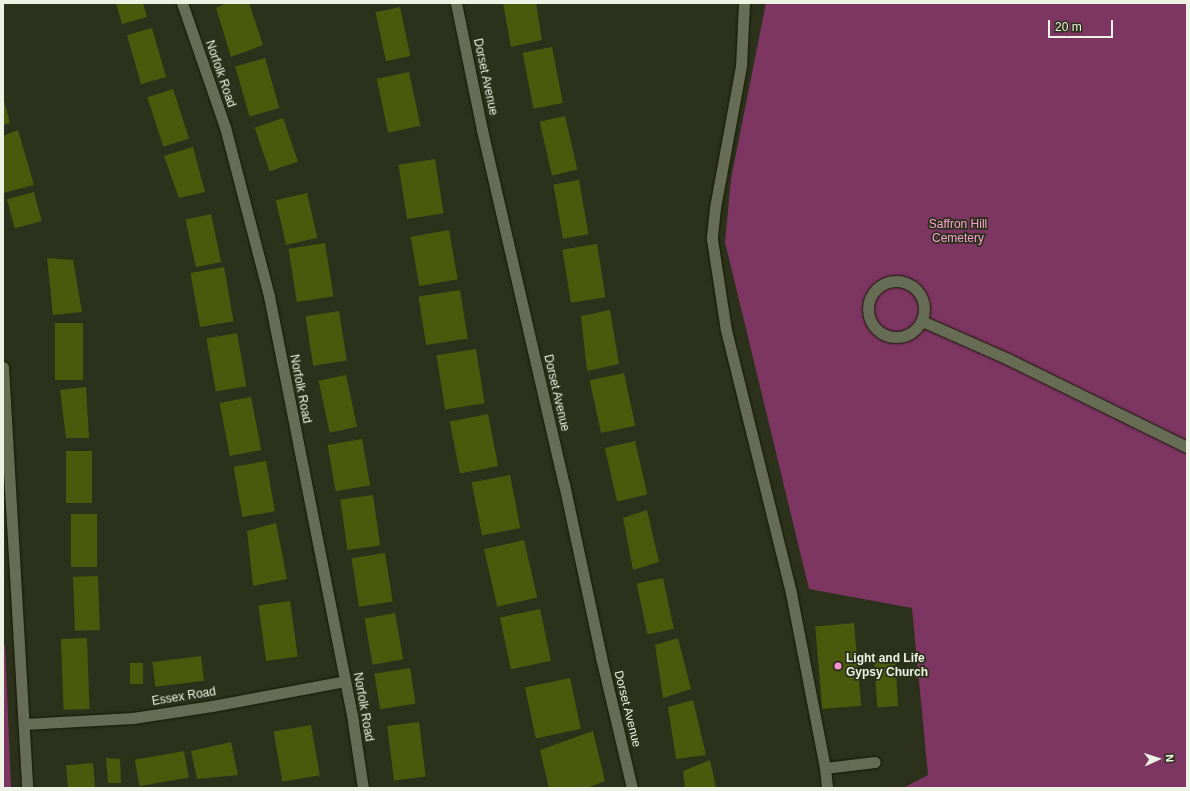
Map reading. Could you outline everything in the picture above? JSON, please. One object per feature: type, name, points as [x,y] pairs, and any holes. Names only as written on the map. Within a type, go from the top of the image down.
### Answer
[{"type":"street","name":"Norfolk Road","points":[[182,3],[225,127],[269,296],[345,681],[363,788]]},
{"type":"street","name":"Dorset Avenue","points":[[456,3],[482,130],[632,788]]},
{"type":"street","points":[[744,3],[741,66],[715,208],[712,239],[726,330],[790,593],[825,768],[827,788]]},
{"type":"street","points":[[893,281],[908,283],[919,292],[924,306],[922,321],[912,332],[898,337],[884,335],[873,325],[870,318],[868,312],[870,297],[879,286],[893,281]]},
{"type":"street","points":[[922,321],[1008,359],[1187,447]]},
{"type":"street","points":[[3,367],[27,788]]},
{"type":"street","name":"Essex Road","points":[[24,724],[133,718],[212,706],[345,681]]},
{"type":"street","points":[[825,768],[875,762]]},
{"type":"green space","name":"Saffron Hill Cemetery","points":[[766,3],[1187,3],[1187,788],[903,788],[928,775],[912,608],[809,589],[725,242],[731,179]]},
{"type":"green space","points":[[3,645],[5,645],[11,788],[3,788]]},
{"type":"building","points":[[116,3],[143,3],[147,17],[122,24]]},
{"type":"building","points":[[227,3],[249,3],[263,45],[231,57],[216,8]]},
{"type":"building","points":[[503,3],[536,3],[542,40],[511,47]]},
{"type":"building","points":[[400,7],[410,56],[386,61],[376,12]]},
{"type":"building","points":[[152,28],[166,77],[141,84],[127,35]]},
{"type":"building","points":[[552,47],[563,103],[533,109],[523,53]]},
{"type":"building","points":[[265,58],[279,108],[250,117],[235,67]]},
{"type":"building","points":[[409,72],[420,126],[388,133],[377,79]]},
{"type":"building","points":[[173,89],[189,138],[163,147],[147,97]]},
{"type":"building","points":[[3,97],[10,123],[3,125]]},
{"type":"building","points":[[565,116],[577,170],[552,175],[540,122]]},
{"type":"building","points":[[283,118],[298,161],[270,171],[255,128]]},
{"type":"building","points":[[18,130],[34,185],[3,193],[3,136]]},
{"type":"building","points":[[193,147],[205,192],[179,198],[164,156]]},
{"type":"building","points":[[435,159],[444,213],[407,219],[398,165]]},
{"type":"building","points":[[579,180],[589,234],[563,239],[553,185]]},
{"type":"building","points":[[34,192],[42,221],[15,228],[7,199]]},
{"type":"building","points":[[307,193],[317,238],[286,245],[276,200]]},
{"type":"building","points":[[211,214],[221,262],[196,267],[186,219]]},
{"type":"building","points":[[449,230],[458,279],[419,286],[411,237]]},
{"type":"building","points":[[325,243],[333,296],[297,302],[288,249]]},
{"type":"building","points":[[597,244],[605,297],[571,303],[562,249]]},
{"type":"building","points":[[47,258],[73,260],[82,312],[53,315]]},
{"type":"building","points":[[224,267],[234,321],[200,327],[191,273]]},
{"type":"building","points":[[460,290],[468,338],[426,345],[419,297]]},
{"type":"building","points":[[610,310],[619,364],[587,371],[581,316]]},
{"type":"building","points":[[339,311],[347,360],[313,366],[305,316]]},
{"type":"building","points":[[55,323],[83,323],[83,380],[55,380]]},
{"type":"building","points":[[237,333],[246,386],[216,392],[206,338]]},
{"type":"building","points":[[476,349],[485,403],[445,410],[436,355]]},
{"type":"building","points":[[624,373],[635,426],[601,433],[590,380]]},
{"type":"building","points":[[346,375],[357,427],[330,433],[319,381]]},
{"type":"building","points":[[86,387],[89,438],[66,438],[60,390]]},
{"type":"building","points":[[251,397],[261,450],[230,456],[220,403]]},
{"type":"building","points":[[488,414],[498,466],[460,473],[450,421]]},
{"type":"building","points":[[362,439],[370,485],[336,491],[328,445]]},
{"type":"building","points":[[635,441],[647,495],[617,502],[605,448]]},
{"type":"building","points":[[66,451],[92,451],[92,503],[66,503]]},
{"type":"building","points":[[266,461],[275,511],[242,517],[234,467]]},
{"type":"building","points":[[510,475],[520,528],[482,535],[472,482]]},
{"type":"building","points":[[373,495],[380,546],[347,550],[340,500]]},
{"type":"building","points":[[647,510],[659,562],[633,570],[623,518]]},
{"type":"building","points":[[71,514],[97,514],[97,567],[71,567]]},
{"type":"building","points":[[276,523],[287,579],[253,586],[247,531]]},
{"type":"building","points":[[524,540],[537,597],[497,607],[484,549]]},
{"type":"building","points":[[385,553],[393,601],[359,607],[351,558]]},
{"type":"building","points":[[98,576],[100,630],[75,631],[73,577]]},
{"type":"building","points":[[663,578],[674,629],[647,634],[637,584]]},
{"type":"building","points":[[290,601],[298,656],[266,661],[258,605]]},
{"type":"building","points":[[540,609],[551,661],[511,669],[500,618]]},
{"type":"building","points":[[395,613],[403,659],[373,665],[364,618]]},
{"type":"building","name":"Light and Life Gypsy Church","points":[[854,623],[861,706],[822,709],[815,626]]},
{"type":"building","points":[[87,638],[89,709],[63,710],[61,639]]},
{"type":"building","points":[[678,638],[691,689],[663,698],[655,645]]},
{"type":"building","points":[[201,656],[204,681],[155,687],[152,662]]},
{"type":"building","points":[[895,659],[898,706],[877,707],[874,660]]},
{"type":"building","points":[[130,663],[143,663],[143,684],[130,684]]},
{"type":"building","points":[[410,668],[416,704],[380,709],[374,674]]},
{"type":"building","points":[[570,678],[581,729],[536,738],[525,688]]},
{"type":"building","points":[[693,700],[706,755],[676,759],[668,707]]},
{"type":"building","points":[[419,722],[426,777],[394,780],[387,726]]},
{"type":"building","points":[[311,725],[320,775],[282,782],[274,732]]},
{"type":"building","points":[[593,731],[605,781],[587,788],[549,788],[540,750]]},
{"type":"building","points":[[231,742],[238,775],[197,779],[191,751]]},
{"type":"building","points":[[184,751],[189,778],[139,786],[135,760]]},
{"type":"building","points":[[106,758],[120,759],[121,783],[108,783]]},
{"type":"building","points":[[710,760],[716,788],[685,788],[683,771]]},
{"type":"building","points":[[93,763],[95,788],[68,788],[66,765]]},
{"type":"place","name":"Light and Life Gypsy Church","points":[[838,666]]}]
